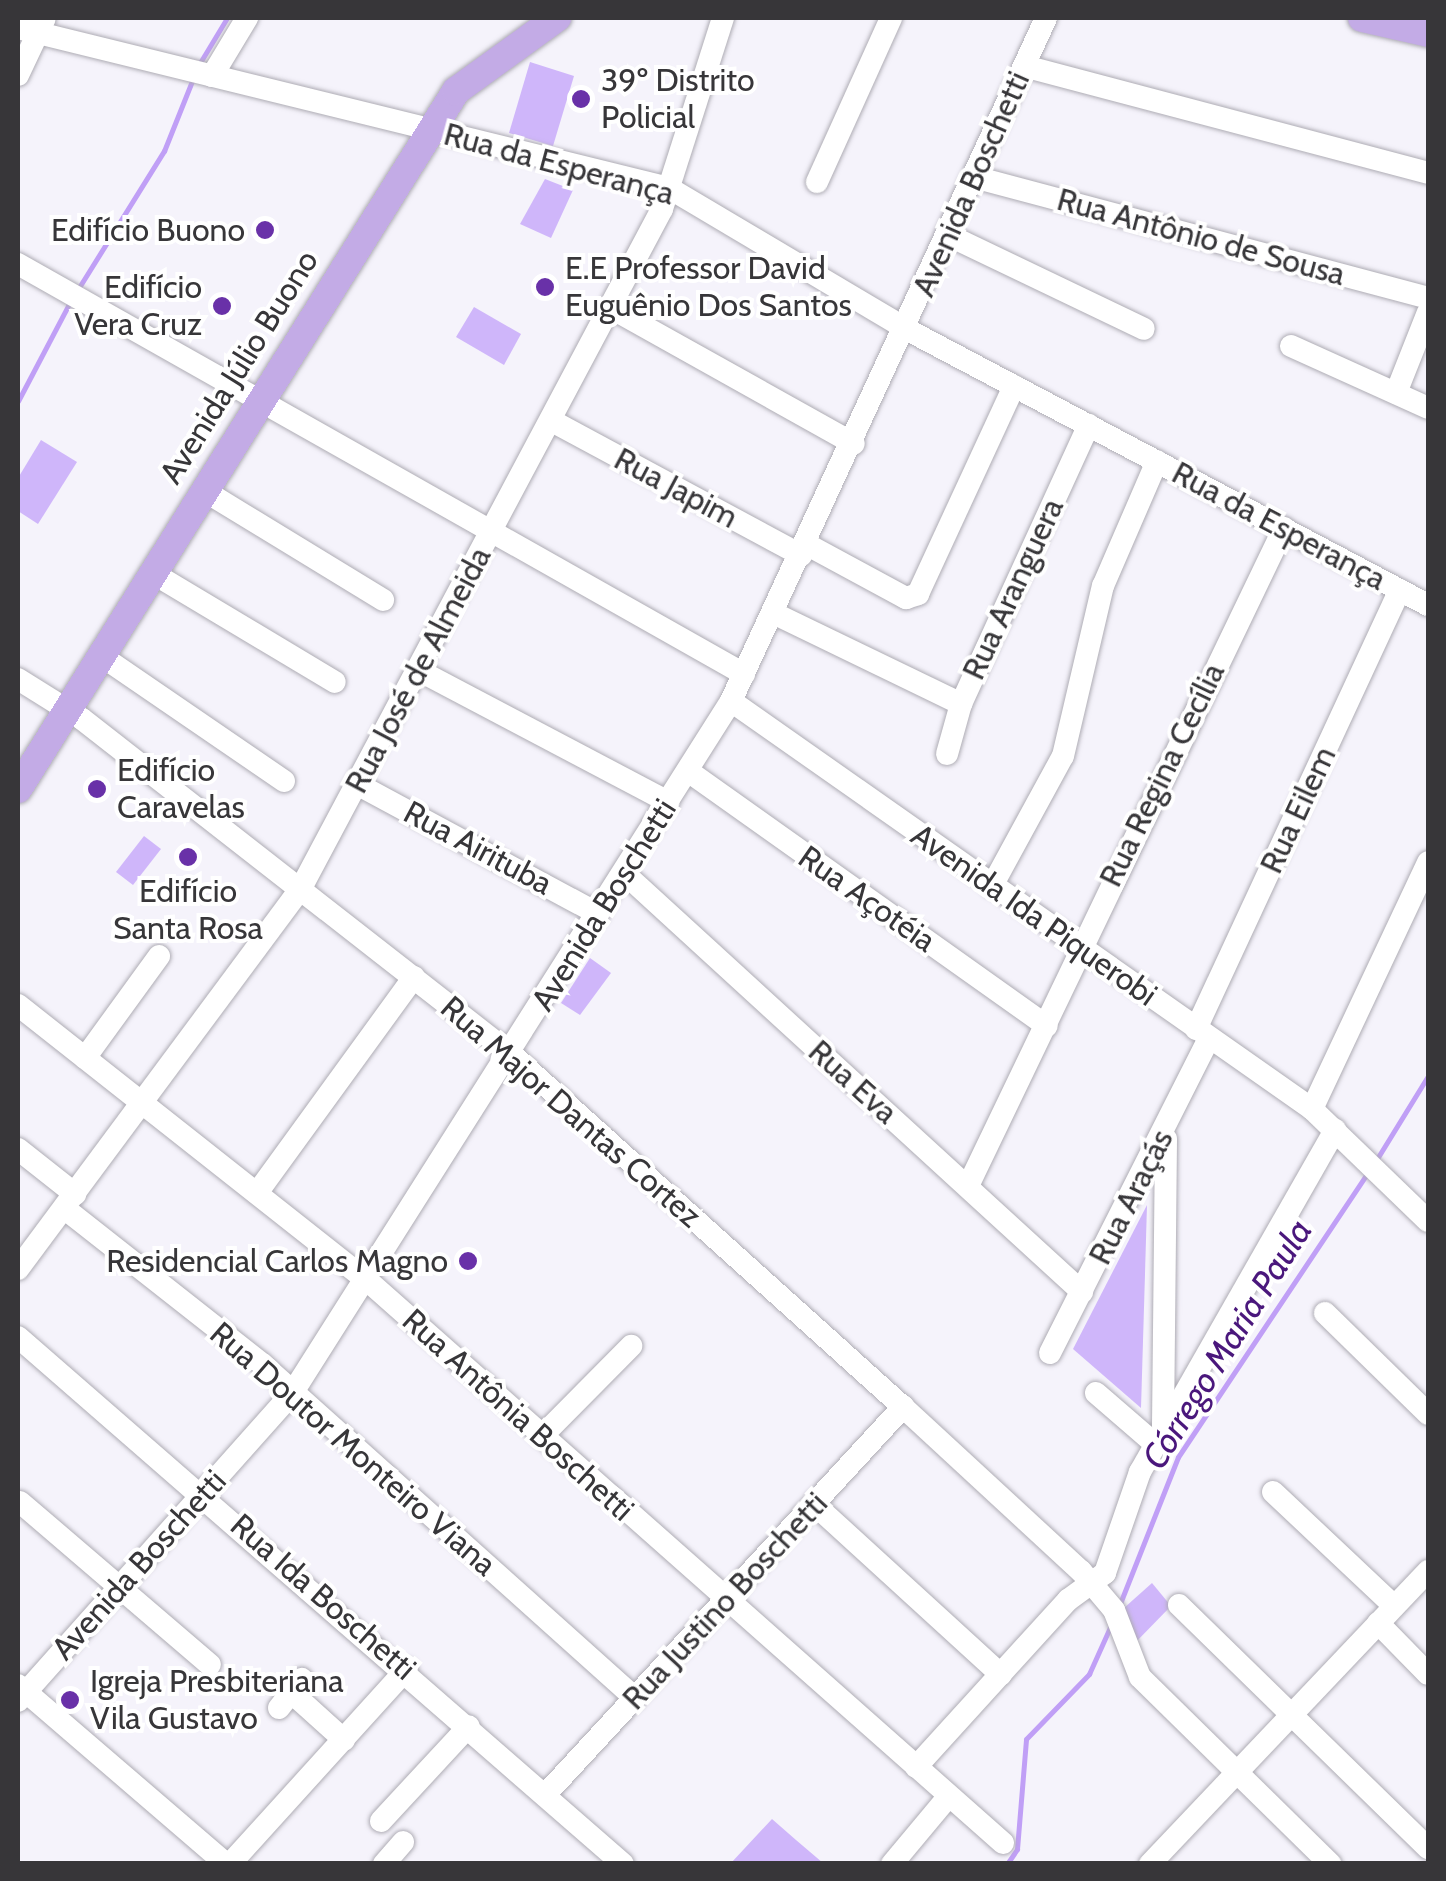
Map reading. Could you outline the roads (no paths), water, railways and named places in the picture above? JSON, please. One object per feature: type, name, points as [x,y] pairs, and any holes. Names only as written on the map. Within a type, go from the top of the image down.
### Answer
[{"type":"main road","name":"Avenida Júlio Buono","points":[[18,789],[430,130],[477,72],[557,18]]},
{"type":"main road","points":[[1362,18],[1428,33]]},
{"type":"street","points":[[203,73],[247,18]]},
{"type":"street","name":"Rua José de Almeida","points":[[18,1269],[302,888],[611,308],[669,188],[723,18]]},
{"type":"street","points":[[817,182],[891,18]]},
{"type":"street","name":"Avenida Boschetti","points":[[20,1692],[120,1588],[293,1392],[368,1281],[731,702],[854,444],[1046,18]]},
{"type":"street","points":[[18,75],[43,26]]},
{"type":"street","name":"Rua da Esperança","points":[[18,28],[43,26],[203,73],[669,188],[906,329],[1428,605]]},
{"type":"street","points":[[1024,66],[1428,173]]},
{"type":"street","name":"Rua Antônio de Sousa","points":[[974,177],[1428,298]]},
{"type":"street","points":[[948,236],[1144,329]]},
{"type":"street","points":[[18,264],[744,674]]},
{"type":"street","points":[[611,308],[854,444]]},
{"type":"street","points":[[1396,393],[1428,312]]},
{"type":"street","points":[[1291,346],[1428,408]]},
{"type":"street","name":"Rua Japim","points":[[552,421],[906,598],[918,594],[1014,386]]},
{"type":"street","name":"Rua Aranguera","points":[[947,754],[960,704],[1088,425]]},
{"type":"street","points":[[992,886],[1063,756],[1103,586],[1157,461]]},
{"type":"street","points":[[203,490],[382,600]]},
{"type":"street","name":"Rua Regina Cecília","points":[[968,1186],[1048,1026],[1078,944],[1284,528]]},
{"type":"street","points":[[152,572],[334,682]]},
{"type":"street","name":"Rua Eilem","points":[[1202,1034],[1400,590]]},
{"type":"street","points":[[774,613],[960,704]]},
{"type":"street","points":[[100,655],[284,780]]},
{"type":"street","points":[[418,670],[668,802]]},
{"type":"street","name":"Rua Major Dantas Cortez","points":[[18,679],[67,708],[511,1054],[1092,1583],[1114,1610],[1132,1663],[1235,1774]]},
{"type":"street","name":"Avenida Ida Piquerobi","points":[[731,702],[1312,1108],[1428,1221]]},
{"type":"street","name":"Rua Açotéia","points":[[688,771],[1048,1026]]},
{"type":"street","name":"Rua Airituba","points":[[357,784],[598,914]]},
{"type":"street","points":[[1312,1108],[1428,862]]},
{"type":"street","name":"Rua Eva","points":[[624,873],[1082,1292]]},
{"type":"street","points":[[84,1058],[159,956]]},
{"type":"street","points":[[257,1192],[414,977]]},
{"type":"street","name":"Rua Antônia Boschetti","points":[[18,1005],[368,1281],[1004,1843]]},
{"type":"street","name":"Rua Araçás","points":[[1050,1353],[1166,1130],[1202,1034]]},
{"type":"street","points":[[1159,1437],[1166,1130]]},
{"type":"street","points":[[916,1767],[1105,1573],[1159,1437],[1335,1130]]},
{"type":"street","name":"Rua Doutor Monteiro Viana","points":[[18,1149],[69,1201],[293,1392],[635,1698]]},
{"type":"street","points":[[1325,1313],[1428,1414]]},
{"type":"street","name":"Rua Ida Boschetti","points":[[18,1336],[204,1492],[623,1864]]},
{"type":"street","points":[[542,1436],[631,1346]]},
{"type":"street","points":[[1096,1393],[1159,1437]]},
{"type":"street","name":"Rua Justino Boschetti","points":[[546,1794],[904,1408]]},
{"type":"street","points":[[1274,1492],[1386,1615],[1428,1674]]},
{"type":"street","points":[[20,1502],[210,1664]]},
{"type":"street","points":[[814,1504],[1002,1675]]},
{"type":"street","points":[[1150,1864],[1428,1571]]},
{"type":"street","points":[[1179,1604],[1428,1848]]},
{"type":"street","points":[[20,1692],[228,1864],[406,1670]]},
{"type":"street","points":[[291,1693],[344,1740]]},
{"type":"street","points":[[381,1821],[470,1726]]},
{"type":"street","points":[[1235,1774],[1330,1864]]},
{"type":"street","points":[[892,1864],[948,1797]]},
{"type":"street","points":[[384,1864],[404,1842]]},
{"type":"waterway","points":[[198,66],[227,18]]},
{"type":"waterway","points":[[78,289],[164,151],[194,76]]},
{"type":"waterway","points":[[18,401],[70,302]]},
{"type":"waterway","name":"Córrego Maria Paula","points":[[1375,1162],[1428,1076]]},
{"type":"waterway","name":"Córrego Maria Paula","points":[[1119,1606],[1178,1457],[1369,1171]]},
{"type":"waterway","name":"Córrego Maria Paula","points":[[1007,1864],[1017,1849],[1026,1739],[1089,1674],[1111,1625]]},
{"type":"place","name":"39º Distrito Policial","points":[[581,99]]},
{"type":"place","name":"Edifício Buono","points":[[265,230]]},
{"type":"place","name":"E.E Professor David Euguênio Dos Santos","points":[[545,287]]},
{"type":"place","name":"Edifício Vera Cruz","points":[[222,306]]},
{"type":"place","name":"Edifício Caravelas","points":[[97,789]]},
{"type":"place","name":"Edifício Santa Rosa","points":[[188,857]]},
{"type":"place","name":"Residencial Carlos Magno","points":[[468,1261]]},
{"type":"place","name":"Igreja Presbiteriana Vila Gustavo","points":[[70,1700]]}]
